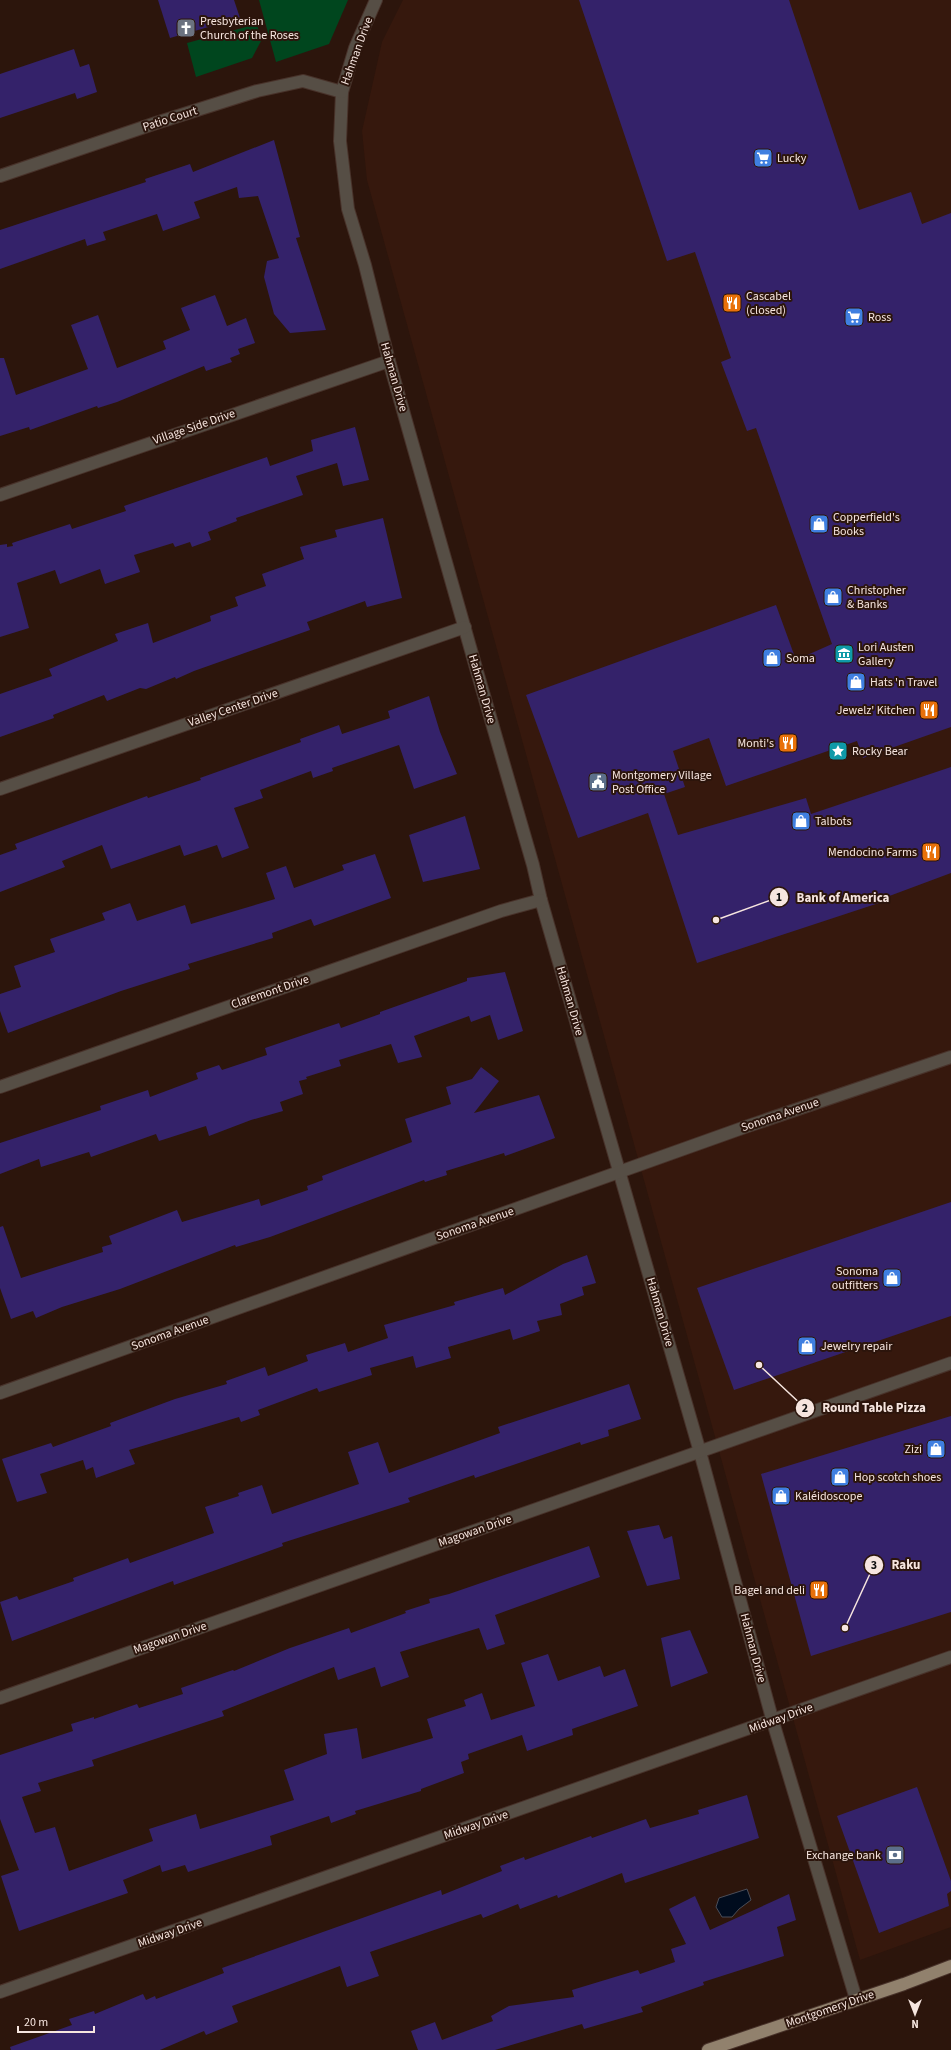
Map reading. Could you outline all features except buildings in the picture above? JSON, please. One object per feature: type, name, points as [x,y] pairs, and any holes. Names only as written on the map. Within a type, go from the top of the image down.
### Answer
[{"type":"main road","name":"Montgomery Drive","points":[[708,2050],[904,1984],[951,1966]]},
{"type":"street","name":"Hahman Drive","points":[[376,0],[355,48],[342,92],[340,140],[348,209],[365,265],[389,361],[533,865],[541,900],[700,1452],[772,1722],[856,1999]]},
{"type":"street","name":"Patio Court","points":[[0,176],[156,123],[257,91],[303,81],[342,92]]},
{"type":"street","name":"Village Side Drive","points":[[0,495],[389,361]]},
{"type":"street","name":"Valley Center Drive","points":[[0,790],[465,627]]},
{"type":"street","name":"Claremont Drive","points":[[0,1087],[501,911],[541,900]]},
{"type":"street","name":"Sonoma Avenue","points":[[0,1393],[620,1172],[951,1057]]},
{"type":"street","name":"Magowan Drive","points":[[0,1698],[951,1363]]},
{"type":"street","name":"Midway Drive","points":[[0,1992],[772,1722],[951,1657]]},
{"type":"shaded area","points":[[403,0],[951,0],[951,1927],[860,1960],[367,180],[362,131],[382,42]]},
{"type":"green space","points":[[259,0],[348,0],[329,44],[276,62]]},
{"type":"green space","points":[[257,24],[261,41],[252,58],[196,77],[187,43]]},
{"type":"water","points":[[747,1889],[751,1900],[739,1909],[732,1917],[722,1917],[716,1907],[719,1898]]},
{"type":"place","name":"Presbyterian Church of the Roses","points":[[186,28]]},
{"type":"place","name":"Lucky","points":[[763,158]]},
{"type":"place","name":"Cascabel (closed)","points":[[732,303]]},
{"type":"place","name":"Ross","points":[[854,317]]},
{"type":"place","name":"Copperfield's Books","points":[[819,524]]},
{"type":"place","name":"Christopher & Banks","points":[[833,597]]},
{"type":"place","name":"Lori Austen Gallery","points":[[844,654]]},
{"type":"place","name":"Soma","points":[[772,658]]},
{"type":"place","name":"Hats 'n Travel","points":[[856,682]]},
{"type":"place","name":"Jewelz' Kitchen","points":[[929,710]]},
{"type":"place","name":"Monti's","points":[[788,743]]},
{"type":"place","name":"Rocky Bear","points":[[838,751]]},
{"type":"place","name":"Montgomery Village Post Office","points":[[598,782]]},
{"type":"place","name":"Talbots","points":[[801,821]]},
{"type":"place","name":"Mendocino Farms","points":[[931,852]]},
{"type":"place","name":"Bank of America","points":[[716,920]]},
{"type":"place","name":"Sonoma outfitters","points":[[892,1278]]},
{"type":"place","name":"Jewelry repair","points":[[807,1346]]},
{"type":"place","name":"Round Table Pizza","points":[[759,1365]]},
{"type":"place","name":"Zizi","points":[[936,1449]]},
{"type":"place","name":"Hop scotch shoes","points":[[840,1477]]},
{"type":"place","name":"Kaléidoscope","points":[[781,1496]]},
{"type":"place","name":"Bagel and deli","points":[[819,1590]]},
{"type":"place","name":"Raku","points":[[845,1628]]},
{"type":"place","name":"Exchange bank","points":[[895,1855]]}]
